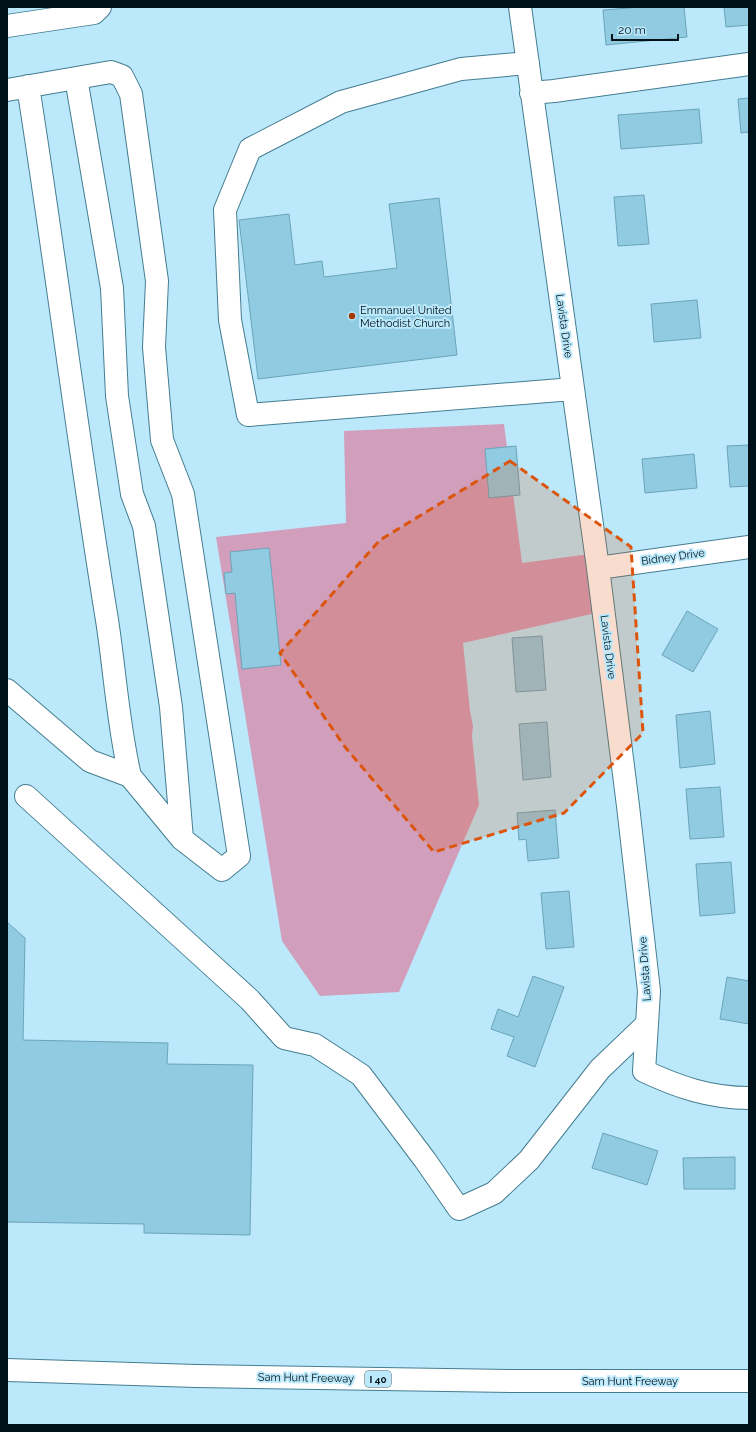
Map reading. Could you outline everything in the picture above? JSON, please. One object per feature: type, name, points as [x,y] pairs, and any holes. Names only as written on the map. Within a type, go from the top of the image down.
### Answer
[{"type":"main road","points":[[7,26],[94,13],[100,7]]},
{"type":"main road","name":"Lavista Drive","points":[[520,7],[598,568],[628,806],[649,991],[644,1071],[674,1085],[706,1094],[749,1098]]},
{"type":"main road","points":[[528,63],[461,69],[341,102],[250,149],[225,210],[230,320],[248,415],[573,389]]},
{"type":"main road","points":[[532,92],[554,91],[749,64]]},
{"type":"main road","points":[[111,72],[122,76],[131,94],[157,281],[154,347],[162,440],[184,494],[239,856],[222,870],[182,839],[130,776],[124,750],[112,650],[92,526],[46,200],[17,88],[76,78],[111,72]]},
{"type":"main road","points":[[76,78],[112,288],[117,396],[132,494],[144,526],[171,707],[182,839]]},
{"type":"main road","name":"Bidney Drive","points":[[598,568],[749,547]]},
{"type":"main road","points":[[7,690],[90,761],[130,776]]},
{"type":"main road","points":[[26,796],[250,1000],[284,1038],[315,1045],[361,1075],[425,1160],[458,1209],[494,1194],[529,1160],[600,1069],[647,1024]]},
{"type":"main road","name":"Sam Hunt Freeway","points":[[7,1370],[196,1376],[499,1381],[749,1381]]},
{"type":"highlighted area","points":[[510,461],[631,547],[643,733],[564,813],[434,852],[345,747],[280,653],[380,540]]},
{"type":"shaded area","points":[[504,424],[522,563],[590,554],[596,613],[463,643],[473,726],[472,736],[479,805],[399,992],[320,996],[282,941],[216,537],[346,523],[344,431]]},
{"type":"building","points":[[641,7],[684,7],[687,37],[606,45],[603,10]]},
{"type":"building","points":[[724,7],[749,7],[749,25],[726,27]]},
{"type":"building","points":[[749,98],[749,132],[741,133],[738,99]]},
{"type":"building","points":[[699,109],[702,143],[621,149],[618,115]]},
{"type":"building","points":[[644,195],[649,244],[618,246],[614,197]]},
{"type":"building","name":"Emmanuel United Methodist Church","points":[[439,198],[457,355],[258,379],[239,220],[289,214],[295,265],[322,261],[324,277],[397,268],[389,204]]},
{"type":"building","points":[[697,300],[701,338],[654,342],[651,304]]},
{"type":"building","points":[[749,445],[749,486],[730,487],[727,446]]},
{"type":"building","points":[[516,446],[520,495],[489,498],[485,449]]},
{"type":"building","points":[[694,454],[697,488],[645,493],[642,459]]},
{"type":"building","points":[[269,548],[281,665],[242,669],[235,593],[226,594],[224,573],[232,572],[230,552]]},
{"type":"building","points":[[687,611],[718,629],[693,672],[662,655]]},
{"type":"building","points":[[542,636],[546,690],[516,692],[512,638]]},
{"type":"building","points":[[710,711],[715,764],[680,768],[676,715]]},
{"type":"building","points":[[547,722],[551,777],[523,780],[519,724]]},
{"type":"building","points":[[720,787],[724,837],[690,839],[686,789]]},
{"type":"building","points":[[555,810],[559,858],[528,861],[526,839],[519,840],[517,813]]},
{"type":"building","points":[[731,862],[735,913],[700,916],[696,864]]},
{"type":"building","points":[[569,891],[574,947],[546,949],[541,893]]},
{"type":"building","points":[[7,922],[25,938],[23,1040],[168,1043],[167,1064],[253,1065],[250,1235],[144,1233],[144,1224],[7,1222]]},
{"type":"building","points":[[533,976],[564,987],[535,1067],[507,1056],[514,1037],[491,1029],[498,1009],[518,1017]]},
{"type":"building","points":[[727,977],[749,981],[749,1024],[720,1019]]},
{"type":"building","points":[[603,1133],[658,1151],[647,1185],[592,1168]]},
{"type":"building","points":[[735,1157],[735,1189],[684,1189],[683,1158]]},
{"type":"place","name":"Emmanuel United Methodist Church","points":[[352,316]]}]
